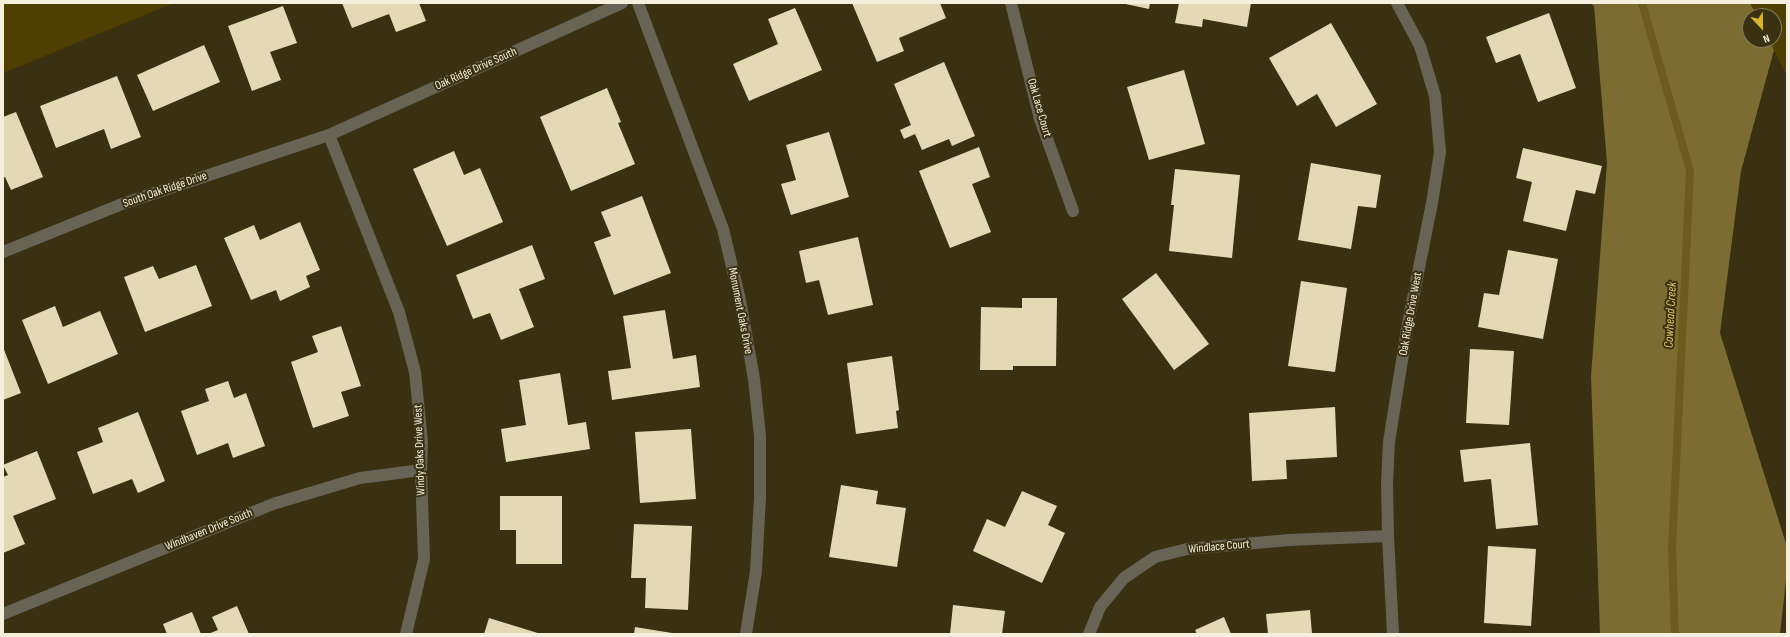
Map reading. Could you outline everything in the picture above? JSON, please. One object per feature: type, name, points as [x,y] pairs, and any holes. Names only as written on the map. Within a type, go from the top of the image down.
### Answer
[{"type":"street","name":"Oak Ridge Drive South","points":[[329,134],[622,3]]},
{"type":"street","name":"Monument Oaks Drive","points":[[638,3],[723,229],[740,300],[754,379],[760,436],[760,497],[756,571],[746,634]]},
{"type":"street","name":"Oak Lace Court","points":[[1011,3],[1040,119],[1073,211]]},
{"type":"street","name":"Oak Ridge Drive West","points":[[1393,634],[1388,536],[1387,484],[1389,442],[1408,323],[1432,203],[1440,152],[1435,96],[1420,46],[1397,3]]},
{"type":"street","name":"South Oak Ridge Drive","points":[[3,252],[122,204],[329,134]]},
{"type":"street","name":"Windy Oaks Drive West","points":[[329,134],[399,312],[415,372],[422,442],[421,470],[424,559],[406,634]]},
{"type":"street","name":"Windhaven Drive South","points":[[3,614],[273,504],[360,478],[421,470]]},
{"type":"street","name":"Windlace Court","points":[[1089,634],[1100,607],[1124,578],[1154,557],[1187,549],[1288,540],[1388,536]]},
{"type":"shaded area","points":[[3,3],[174,3],[3,73]]},
{"type":"shaded area","points":[[1591,3],[1750,3],[1753,8],[1742,8],[1742,48],[1773,48],[1774,50],[1741,171],[1720,333],[1787,547],[1787,571],[1780,634],[1600,634],[1591,376],[1607,163],[1594,6]]},
{"type":"shaded area","points":[[1750,3],[1787,3],[1787,76],[1773,48],[1782,48],[1782,8],[1753,8]]},
{"type":"building","points":[[342,3],[419,3],[426,21],[396,32],[389,14],[352,28]]},
{"type":"building","points":[[852,3],[940,3],[946,18],[899,38],[904,51],[877,62]]},
{"type":"building","points":[[1121,3],[1150,3],[1149,9]]},
{"type":"building","points":[[1179,3],[1251,3],[1247,27],[1203,19],[1202,27],[1175,23]]},
{"type":"building","points":[[283,6],[297,43],[270,52],[281,80],[252,91],[228,26]]},
{"type":"building","points":[[795,8],[822,70],[749,101],[733,64],[778,44],[768,19]]},
{"type":"building","points":[[1549,13],[1576,88],[1538,102],[1520,54],[1496,63],[1486,37]]},
{"type":"building","points":[[1331,23],[1377,104],[1336,127],[1317,94],[1297,106],[1269,58]]},
{"type":"building","points":[[204,45],[220,82],[153,111],[137,75]]},
{"type":"building","points":[[944,62],[975,136],[952,146],[949,139],[922,150],[915,134],[904,139],[900,130],[911,125],[894,84]]},
{"type":"building","points":[[1184,70],[1205,144],[1149,160],[1127,87]]},
{"type":"building","points":[[117,76],[141,137],[111,149],[104,129],[56,148],[40,106]]},
{"type":"building","points":[[607,88],[621,122],[618,123],[635,164],[571,191],[540,117]]},
{"type":"building","points":[[16,112],[43,177],[11,190],[5,177],[3,178],[3,117]]},
{"type":"building","points":[[829,132],[849,197],[791,215],[781,184],[796,180],[786,145]]},
{"type":"building","points":[[979,147],[990,177],[972,184],[991,232],[950,248],[919,171]]},
{"type":"building","points":[[1523,148],[1602,166],[1595,194],[1576,190],[1566,231],[1523,221],[1532,182],[1516,178]]},
{"type":"building","points":[[454,151],[464,175],[480,168],[503,222],[447,246],[413,169]]},
{"type":"building","points":[[1311,163],[1381,175],[1376,208],[1358,206],[1351,249],[1298,240]]},
{"type":"building","points":[[1175,169],[1240,175],[1232,258],[1169,251],[1174,205],[1171,205]]},
{"type":"building","points":[[642,196],[671,273],[614,295],[594,242],[611,236],[601,212]]},
{"type":"building","points":[[300,222],[320,270],[306,276],[310,287],[280,301],[276,290],[251,300],[224,238],[254,225],[260,240]]},
{"type":"building","points":[[858,237],[873,305],[828,315],[819,280],[806,283],[799,251]]},
{"type":"building","points":[[532,245],[545,279],[519,289],[534,327],[501,340],[490,313],[473,319],[456,275]]},
{"type":"building","points":[[1508,250],[1558,259],[1543,339],[1478,327],[1484,293],[1499,295]]},
{"type":"building","points":[[196,265],[212,306],[145,332],[124,277],[153,266],[159,279]]},
{"type":"building","points":[[1156,273],[1209,344],[1174,370],[1122,299]]},
{"type":"building","points":[[1301,281],[1347,288],[1335,372],[1288,366]]},
{"type":"building","points":[[1022,298],[1057,298],[1056,366],[1013,366],[1013,370],[980,370],[981,307],[1022,308]]},
{"type":"building","points":[[55,306],[63,327],[100,311],[118,354],[48,384],[22,320]]},
{"type":"building","points":[[665,310],[673,359],[696,355],[700,387],[612,400],[608,371],[631,368],[623,316]]},
{"type":"building","points":[[341,326],[361,386],[341,392],[349,416],[313,428],[291,362],[318,352],[312,336]]},
{"type":"building","points":[[3,347],[21,393],[3,400]]},
{"type":"building","points":[[1470,349],[1514,351],[1509,425],[1466,423]]},
{"type":"building","points":[[892,356],[899,410],[896,411],[898,428],[856,434],[847,363]]},
{"type":"building","points":[[560,373],[568,425],[586,422],[590,449],[506,462],[501,429],[526,425],[519,380]]},
{"type":"building","points":[[228,381],[234,398],[246,393],[265,446],[233,458],[228,443],[197,455],[181,411],[209,401],[205,389]]},
{"type":"building","points":[[1335,407],[1337,457],[1286,460],[1287,479],[1252,481],[1249,413]]},
{"type":"building","points":[[138,412],[165,481],[138,493],[132,479],[93,494],[77,452],[103,442],[98,428]]},
{"type":"building","points":[[691,429],[696,499],[640,503],[635,432]]},
{"type":"building","points":[[1530,443],[1538,525],[1496,529],[1491,479],[1464,482],[1460,450]]},
{"type":"building","points":[[37,451],[56,499],[13,516],[25,544],[3,553],[3,477],[8,475],[3,465]]},
{"type":"building","points":[[841,485],[878,491],[876,504],[906,508],[897,567],[829,557]]},
{"type":"building","points":[[1022,491],[1057,506],[1048,525],[1065,533],[1042,583],[973,551],[987,519],[1005,527]]},
{"type":"building","points":[[500,496],[562,496],[562,564],[516,564],[516,530],[500,530]]},
{"type":"building","points":[[634,524],[692,526],[688,610],[645,608],[646,578],[631,578]]},
{"type":"building","points":[[1488,546],[1536,549],[1531,626],[1484,623]]},
{"type":"building","points":[[953,605],[1005,611],[1002,634],[950,634]]},
{"type":"building","points":[[237,606],[249,634],[208,634],[218,630],[212,617]]},
{"type":"building","points":[[1310,610],[1312,634],[1268,634],[1266,614]]},
{"type":"building","points":[[192,612],[201,634],[167,634],[163,624]]},
{"type":"building","points":[[1224,617],[1231,634],[1197,634],[1195,630]]},
{"type":"building","points":[[489,618],[541,634],[484,634]]},
{"type":"building","points":[[635,627],[672,633],[672,634],[634,634]]},
{"type":"waterway","name":"Cowhead Creek","points":[[1642,3],[1690,171],[1672,549],[1675,634]]}]
